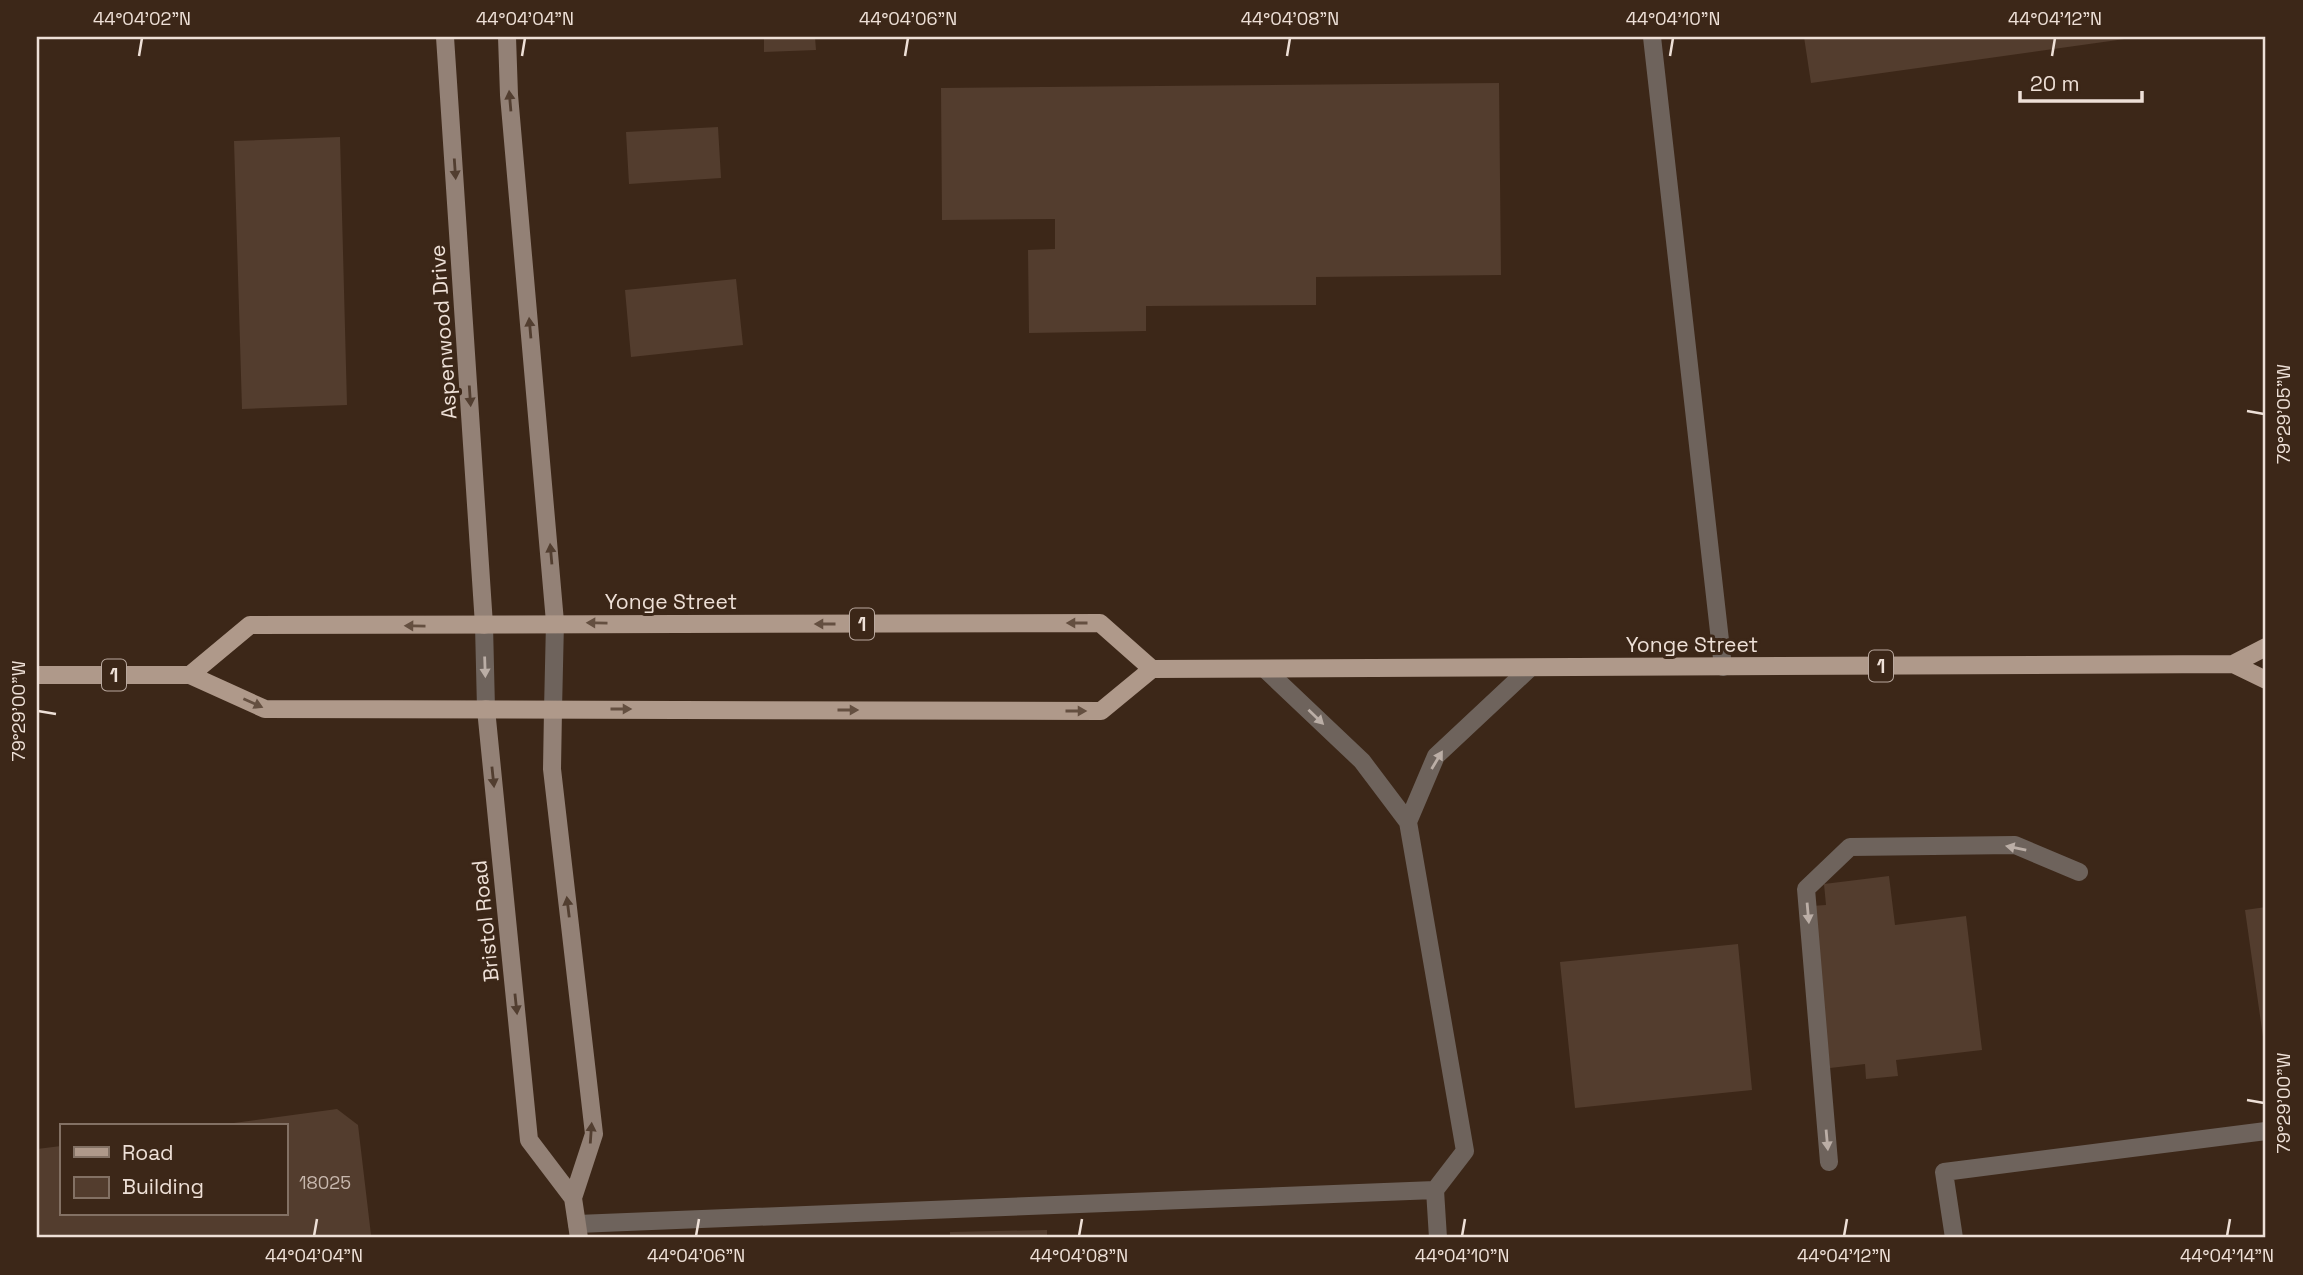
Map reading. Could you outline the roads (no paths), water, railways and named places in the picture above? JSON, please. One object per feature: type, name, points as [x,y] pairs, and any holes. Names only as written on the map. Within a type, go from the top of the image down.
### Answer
[{"type":"main road","name":"Yonge Street","points":[[190,675],[250,625],[484,625],[555,622],[1100,623],[1152,669],[2233,664],[2266,680]]},
{"type":"main road","name":"Yonge Street","points":[[2233,664],[2266,647]]},
{"type":"main road","name":"1","points":[[37,675],[190,675],[265,709],[1101,711],[1152,669]]},
{"type":"street","name":"Aspenwood Drive","points":[[445,37],[484,625]]},
{"type":"street","points":[[506,37],[555,622]]},
{"type":"street","points":[[1652,37],[1723,667]]},
{"type":"street","name":"Bristol Road","points":[[555,622],[552,769],[594,1134],[573,1198],[578,1231]]},
{"type":"street","name":"Bristol Road","points":[[484,625],[486,709],[529,1140],[573,1198]]},
{"type":"street","points":[[1408,822],[1436,756],[1530,668]]},
{"type":"street","points":[[1266,670],[1362,761],[1408,822],[1465,1151],[1435,1190],[1438,1238]]},
{"type":"street","points":[[1829,1162],[1805,889],[1850,847],[2015,845],[2079,872]]},
{"type":"street","points":[[1954,1238],[1944,1172],[2266,1131]]},
{"type":"street","points":[[578,1231],[1435,1190]]}]
